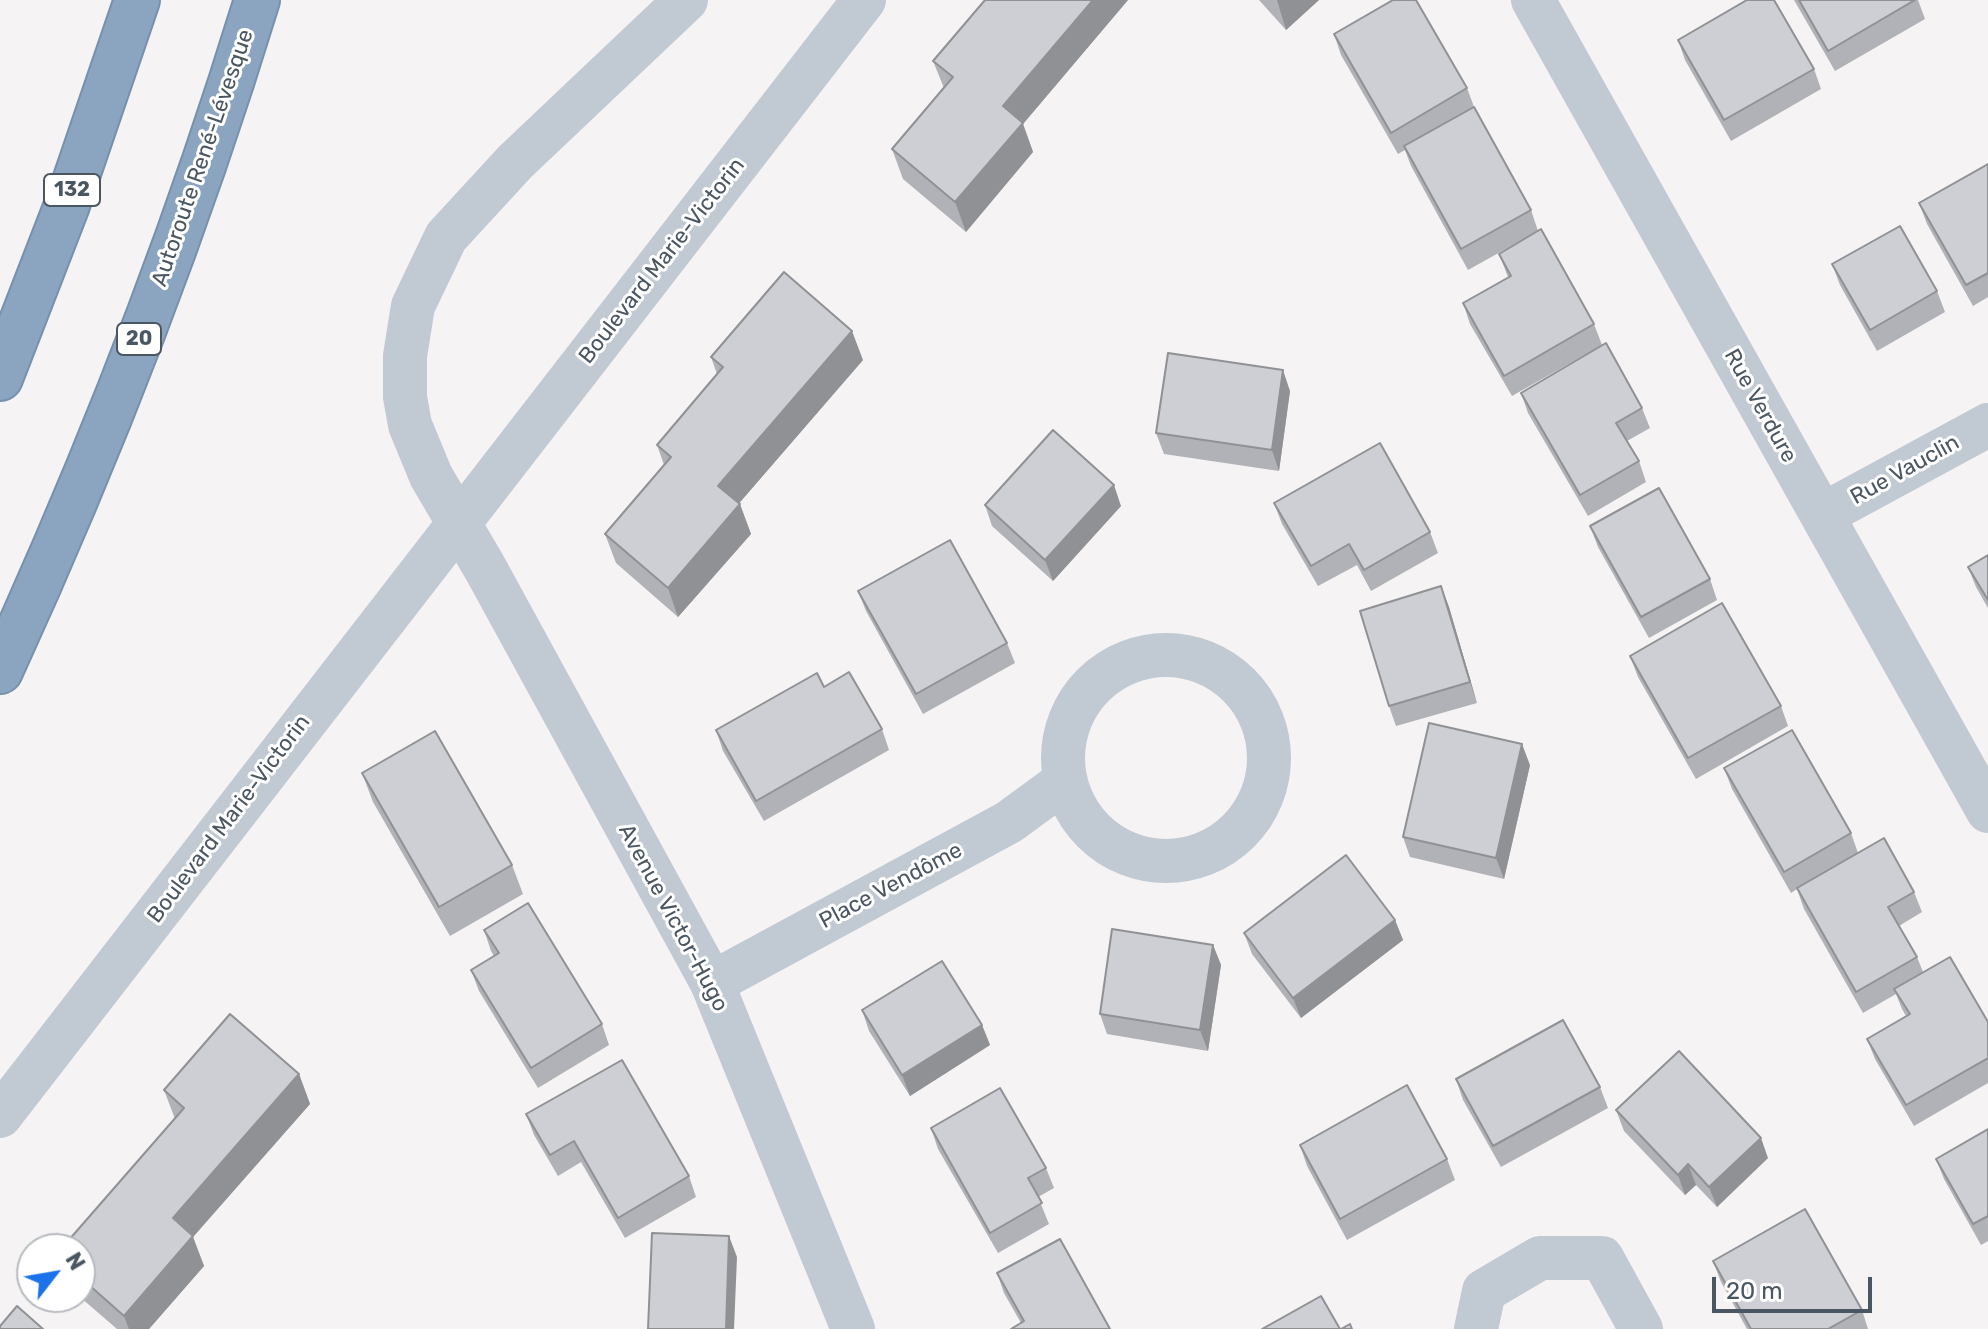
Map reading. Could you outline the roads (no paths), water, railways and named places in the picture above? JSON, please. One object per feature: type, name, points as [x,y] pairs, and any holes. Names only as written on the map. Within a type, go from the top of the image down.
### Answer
[{"type":"highway","name":"132","points":[[0,378],[67,205],[137,0]]},
{"type":"highway","name":"Autoroute René-Lévesque","points":[[0,671],[80,489],[139,342],[186,217],[257,0]]},
{"type":"street","points":[[459,523],[418,450],[405,397],[405,356],[413,306],[427,272],[446,237],[473,204],[686,0]]},
{"type":"street","name":"Boulevard Marie-Victorin","points":[[0,1116],[864,0]]},
{"type":"street","name":"Rue Verdure","points":[[1533,0],[1988,811]]},
{"type":"street","name":"Rue Vauclin","points":[[1822,515],[1988,425]]},
{"type":"street","name":"Avenue Victor-Hugo","points":[[459,523],[712,983],[853,1329]]},
{"type":"street","points":[[1160,654],[1195,659],[1228,675],[1252,701],[1267,734],[1269,766],[1256,806],[1245,825],[1221,846],[1192,858],[1160,861],[1144,858],[1128,854],[1101,838],[1079,814],[1065,781],[1064,745],[1073,711],[1095,683],[1105,676],[1125,663],[1160,654]]},
{"type":"street","name":"Place Vendôme","points":[[712,983],[1009,822],[1065,781]]},
{"type":"street","points":[[1476,1329],[1484,1291],[1540,1258],[1602,1258],[1641,1329]]}]
